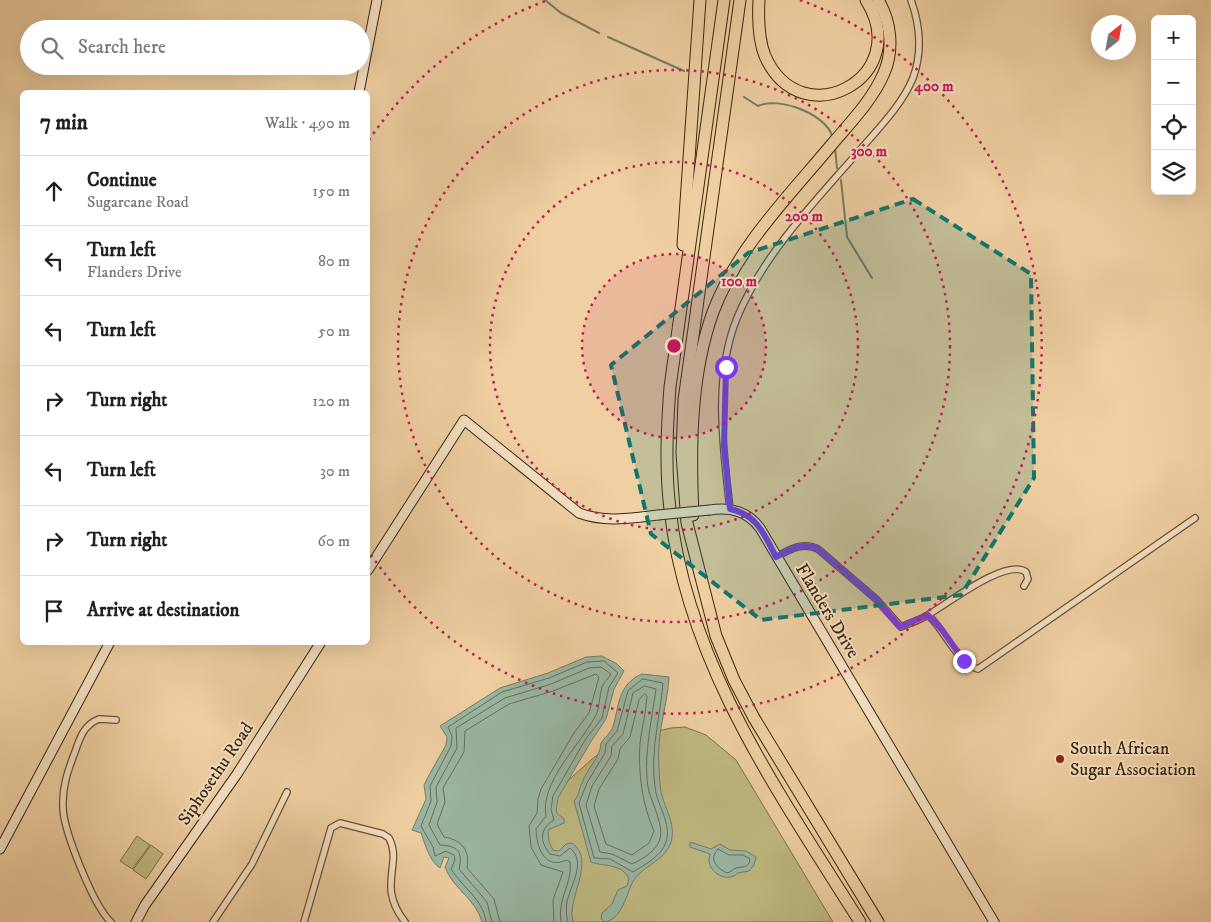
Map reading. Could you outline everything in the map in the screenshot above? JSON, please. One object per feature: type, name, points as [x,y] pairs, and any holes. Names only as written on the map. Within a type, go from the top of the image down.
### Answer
[{"type":"highway","points":[[680,314],[700,0]]},
{"type":"highway","points":[[724,0],[680,314],[667,431],[668,490],[674,537],[692,613],[720,685],[764,767],[859,922]]},
{"type":"highway","points":[[740,0],[684,400],[683,484],[687,523],[716,636],[734,680],[754,718],[878,922]]},
{"type":"highway","points":[[759,0],[761,43],[772,68],[789,86],[802,92],[825,95],[846,90],[857,82],[868,71],[874,58],[878,45],[878,31],[874,16],[866,0]]},
{"type":"highway","points":[[695,551],[692,483],[693,420],[701,360],[714,312],[734,268],[750,243],[855,118],[874,93],[884,74],[889,60],[890,41],[887,20],[878,0]]},
{"type":"street","points":[[370,36],[377,0]]},
{"type":"street","points":[[730,509],[723,417],[726,367],[736,320],[762,268],[782,240],[889,116],[912,78],[919,48],[918,28],[911,0]]},
{"type":"street","points":[[359,90],[362,75]]},
{"type":"street","name":"Flanders Drive","points":[[370,567],[464,420],[579,513],[601,520],[613,520],[730,509],[738,511],[754,520],[994,922]]},
{"type":"street","points":[[928,615],[942,630],[964,661],[978,669],[1195,518]]},
{"type":"street","points":[[776,557],[789,550],[812,546],[876,599],[900,627],[928,615],[972,586],[1009,569],[1018,568],[1026,572],[1028,579],[1024,586]]},
{"type":"street","points":[[0,849],[108,645]]},
{"type":"street","name":"Siphosethu Road","points":[[136,922],[145,905],[237,774],[319,645]]},
{"type":"street","points":[[111,922],[96,902],[68,832],[62,808],[66,779],[84,730],[99,719],[116,720]]},
{"type":"street","points":[[213,922],[252,864],[287,792]]},
{"type":"street","points":[[304,922],[331,828],[340,823],[383,834],[390,838],[393,849],[390,891],[397,910],[405,922]]},
{"type":"highlighted area","points":[[913,199],[1031,274],[1034,478],[961,595],[761,620],[651,534],[611,365],[748,253]]},
{"type":"shaded area","points":[[685,727],[706,735],[736,760],[833,922],[511,922],[543,803],[607,748],[637,736],[671,728]]},
{"type":"shaded area","points":[[137,836],[150,845],[132,869],[120,861]]},
{"type":"shaded area","points":[[151,845],[163,854],[146,879],[133,870]]},
{"type":"water","points":[[602,656],[617,664],[624,671],[614,689],[606,719],[558,798],[556,812],[564,819],[564,823],[548,830],[549,842],[553,850],[559,851],[566,844],[572,843],[579,850],[582,859],[573,902],[573,922],[482,922],[475,907],[449,875],[445,867],[449,858],[444,857],[440,868],[436,865],[421,833],[412,830],[426,799],[424,785],[446,745],[447,737],[440,726],[500,688],[548,673],[586,657]]},
{"type":"water","points":[[642,674],[669,677],[660,737],[659,760],[661,791],[672,824],[672,838],[666,851],[634,880],[620,910],[611,920],[605,922],[601,919],[602,913],[612,904],[618,890],[627,886],[629,879],[622,870],[591,862],[574,801],[584,778],[598,754],[601,743],[613,727],[618,704],[624,690],[634,678]]},
{"type":"water","points":[[690,842],[711,849],[720,844],[730,850],[746,851],[756,857],[754,865],[749,871],[728,877],[722,876],[717,874],[710,865],[710,854],[690,847]]},
{"type":"waterway","points":[[545,0],[561,13],[599,33]]},
{"type":"waterway","points":[[608,37],[684,71]]},
{"type":"waterway","points":[[744,97],[758,106],[777,103],[800,109],[821,121],[828,128],[832,136]]},
{"type":"waterway","points":[[835,148],[837,168]]},
{"type":"waterway","points":[[841,180],[847,237],[872,278]]},
{"type":"place","name":"South African Sugar Association","points":[[1060,759]]},
{"type":"route","points":[[726,367],[723,417],[730,509],[746,514],[754,520],[776,557],[789,550],[806,545],[818,549],[876,599],[897,621],[900,627],[928,615],[937,623],[964,661]]}]
